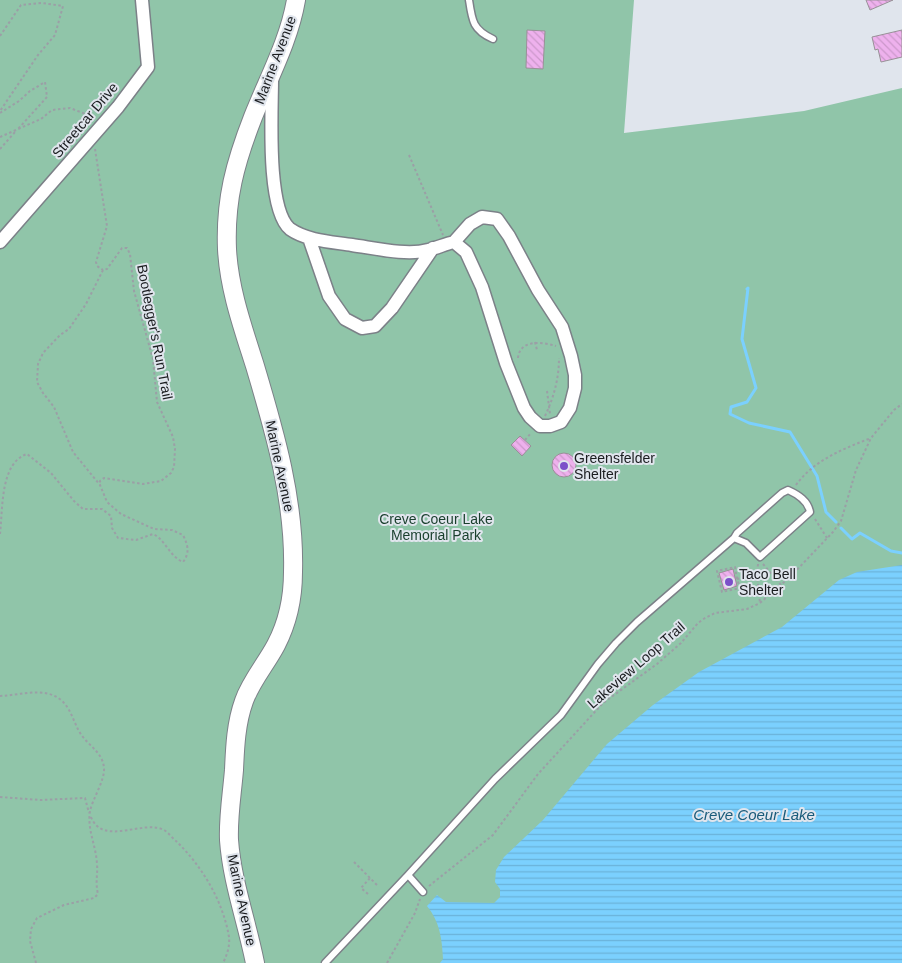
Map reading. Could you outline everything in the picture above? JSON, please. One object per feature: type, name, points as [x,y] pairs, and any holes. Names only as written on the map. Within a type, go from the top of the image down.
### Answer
[{"type":"main road","name":"Marine Avenue","points":[[255,963],[232,866],[229,838],[236,741],[238,720],[244,700],[276,644],[286,621],[292,598],[291,516],[284,473],[238,311],[227,250],[227,218],[233,174],[253,118],[272,74],[296,0]]},
{"type":"street","name":"Streetcar Drive","points":[[0,242],[94,134],[148,67],[142,0]]},
{"type":"street","points":[[272,74],[273,182],[279,210],[289,228],[309,238],[392,251],[426,251],[450,243],[470,224],[482,217],[497,219],[509,236],[538,290],[562,327],[571,356],[575,375],[575,388],[570,408],[561,422],[544,425],[530,417],[524,408],[506,364],[482,287],[466,252],[450,243]]},
{"type":"street","points":[[309,238],[329,296],[345,319],[362,328],[375,326],[392,308],[433,248]]},
{"type":"lane","points":[[469,0],[474,25],[480,34],[493,39]]},
{"type":"lane","points":[[325,963],[495,779],[561,715],[598,664],[637,622],[734,538],[737,532],[782,493],[788,490],[793,492],[809,506],[810,512],[760,557],[746,543],[734,538]]},
{"type":"lane","points":[[408,875],[423,892]]},
{"type":"path","points":[[0,36],[21,5],[42,3],[63,6],[55,35],[38,55],[0,112]]},
{"type":"path","points":[[0,112],[19,101],[30,90],[45,82],[46,97],[0,149]]},
{"type":"path","points":[[0,137],[41,119],[52,110],[70,108],[88,114],[92,120],[107,226],[96,262],[97,266],[103,270],[86,304],[69,329],[60,335],[43,353],[38,364],[37,382],[54,407],[73,452],[100,485],[107,502],[121,514],[154,529],[172,530],[183,534],[188,546],[186,558],[183,562],[177,560],[158,536],[153,534],[136,540],[118,538],[112,528],[111,516],[102,509],[83,509],[51,473],[27,454],[16,458],[6,473],[0,503],[0,534]]},
{"type":"path","points":[[409,155],[450,243]]},
{"type":"path","name":"Bootlegger's Run Trail","points":[[100,485],[101,479],[104,478],[143,484],[161,481],[174,468],[176,449],[173,436],[157,402],[153,359],[134,292],[128,248],[122,248],[107,269],[103,270]]},
{"type":"path","points":[[518,358],[519,352],[526,345],[535,342],[556,346],[559,352],[558,379],[544,425],[525,440]]},
{"type":"path","points":[[535,342],[537,350]]},
{"type":"path","points":[[544,425],[544,418],[550,406],[547,391]]},
{"type":"path","name":"Lakeview Loop Trail","points":[[423,892],[493,835],[538,774],[603,703],[657,664],[705,618],[715,613],[747,609],[760,604],[782,586],[841,521],[856,470],[871,438],[902,404]]},
{"type":"path","points":[[793,492],[804,474],[817,463],[871,438]]},
{"type":"path","points":[[810,512],[827,538]]},
{"type":"path","points":[[760,557],[763,564],[782,586]]},
{"type":"path","points":[[760,557],[756,575],[760,604]]},
{"type":"path","points":[[735,567],[737,579],[740,588],[722,592],[717,571],[735,567]]},
{"type":"path","points":[[737,579],[769,571]]},
{"type":"path","points":[[0,696],[31,691],[49,693],[60,699],[68,708],[81,736],[102,758],[104,770],[88,822],[97,864],[95,882],[98,894],[94,898],[64,905],[37,918],[31,929],[30,941],[36,963]]},
{"type":"path","points":[[0,797],[40,800],[85,798],[94,825],[104,830],[113,832],[144,828],[164,830],[186,852],[208,881],[222,914],[229,937],[229,946],[223,963]]},
{"type":"path","points":[[354,862],[377,885]]},
{"type":"path","points":[[368,894],[361,888],[370,878]]},
{"type":"path","points":[[387,963],[416,913],[423,892]]},
{"type":"green space","name":"Creve Coeur Lake Memorial Park","points":[[0,0],[634,0],[624,133],[804,111],[902,88],[902,963],[0,963]]},
{"type":"water","name":"Creve Coeur Lake","points":[[902,565],[902,963],[440,963],[443,959],[440,931],[435,918],[427,906],[437,895],[446,902],[494,903],[500,897],[500,889],[495,882],[496,870],[504,857],[543,820],[607,744],[653,705],[699,672],[782,627],[839,580],[857,572]]},
{"type":"building","points":[[866,0],[893,0],[870,10]]},
{"type":"building","points":[[527,30],[545,31],[543,69],[526,68]]},
{"type":"building","points":[[902,30],[902,57],[881,62],[878,49],[875,50],[872,37]]},
{"type":"building","points":[[520,436],[531,446],[522,456],[511,445]]},
{"type":"building","name":"Greensfelder Shelter","points":[[564,453],[572,457],[576,465],[572,473],[564,477],[556,473],[552,465],[556,457]]},
{"type":"building","name":"Taco Bell Shelter","points":[[733,569],[737,586],[724,590],[719,573]]},
{"type":"waterway","points":[[747,289],[742,339],[756,388],[747,402],[731,407],[730,414],[749,423],[790,432],[817,476],[826,512],[836,522]]},
{"type":"waterway","points":[[841,528],[852,539],[860,533],[891,551],[902,553]]},
{"type":"place","name":"Greensfelder Shelter","points":[[564,466]]},
{"type":"place","name":"Taco Bell Shelter","points":[[729,582]]}]
